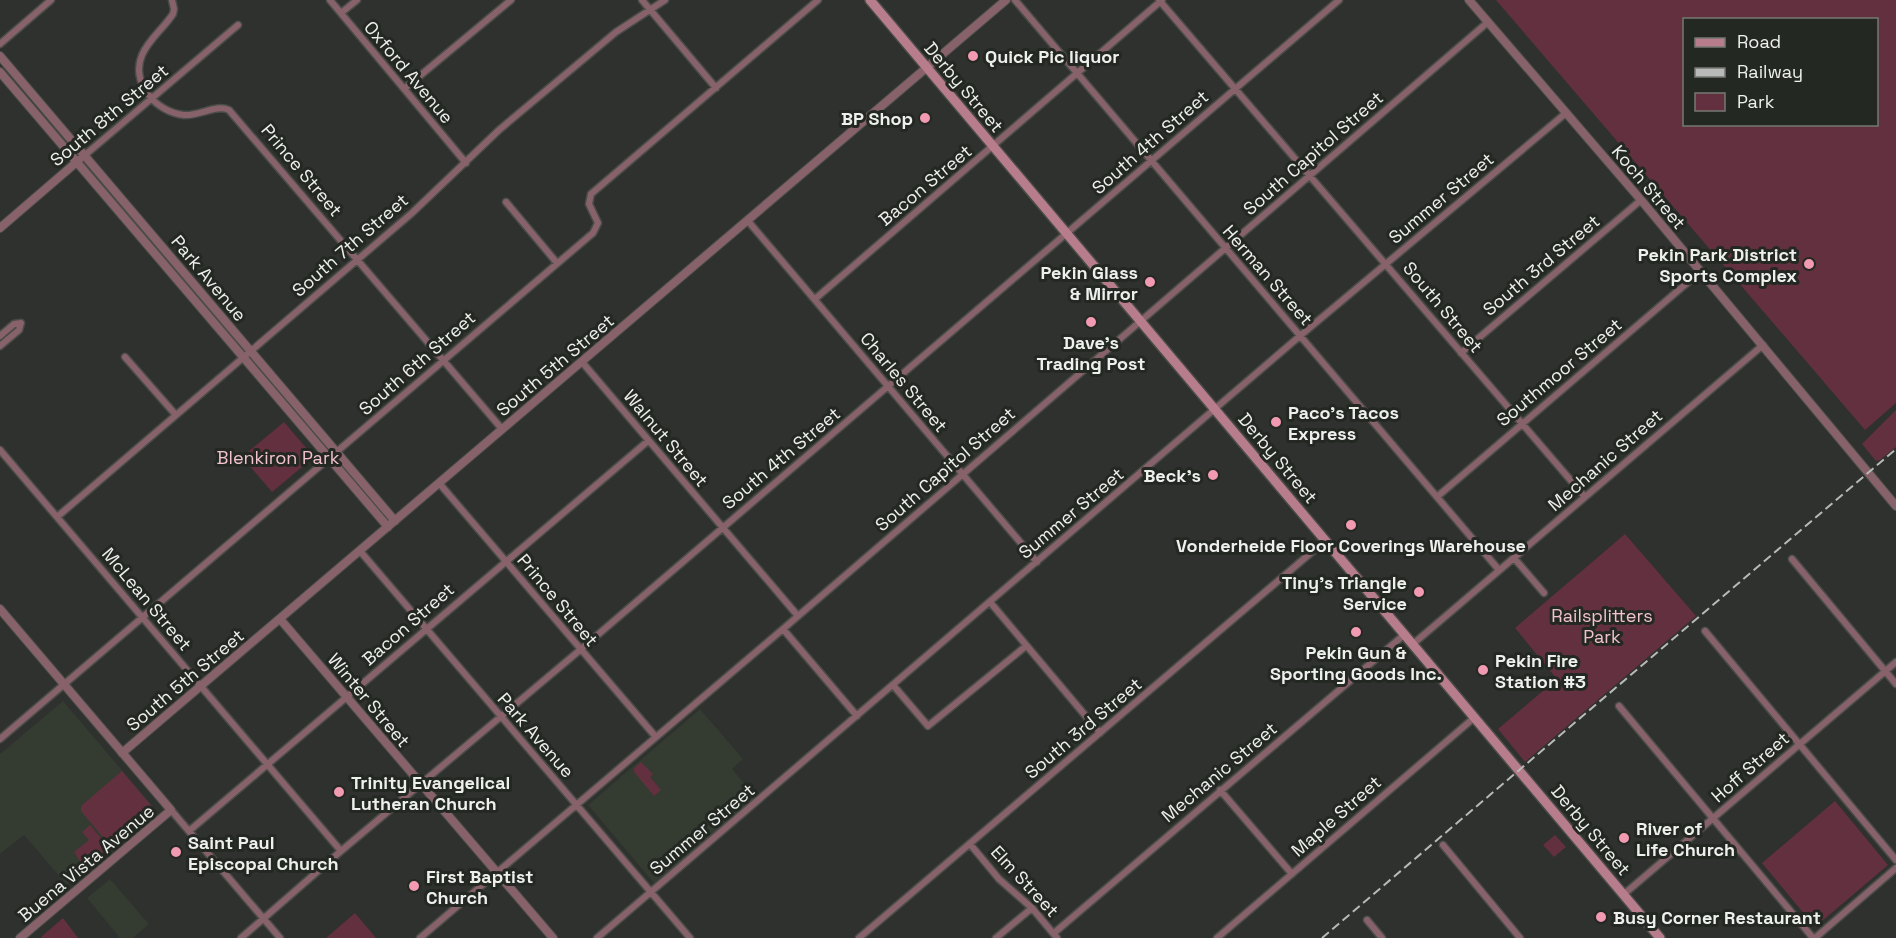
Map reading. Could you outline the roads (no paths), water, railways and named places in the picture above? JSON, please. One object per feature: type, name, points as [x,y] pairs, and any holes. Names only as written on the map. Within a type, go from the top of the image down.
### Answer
[{"type":"main road","name":"Derby Street","points":[[870,0],[1660,938]]},
{"type":"street","points":[[0,44],[51,0]]},
{"type":"street","points":[[152,99],[141,82],[140,62],[149,43],[172,14],[174,9],[172,0]]},
{"type":"street","name":"Oxford Avenue","points":[[330,0],[466,163]]},
{"type":"street","points":[[341,14],[357,0]]},
{"type":"street","points":[[404,89],[511,0]]},
{"type":"street","points":[[642,0],[716,88]]},
{"type":"street","name":"South 7th Street","points":[[57,517],[358,259],[466,163],[499,130],[616,32],[665,0]]},
{"type":"street","name":"South 6th Street","points":[[0,739],[597,228],[597,219],[589,204],[591,194],[818,0]]},
{"type":"street","name":"South 5th Street","points":[[122,753],[1006,0]]},
{"type":"street","name":"Herman Street","points":[[1015,0],[1499,570]]},
{"type":"street","name":"South 4th Street","points":[[242,938],[1339,0]]},
{"type":"street","name":"Koch Street","points":[[1469,0],[1701,271],[1896,506]]},
{"type":"street","name":"Bacon Street","points":[[815,299],[1161,1]]},
{"type":"street","name":"South Street","points":[[1161,1],[1585,497]]},
{"type":"street","name":"South Capitol Street","points":[[420,938],[1488,22]]},
{"type":"street","name":"South 8th Street","points":[[0,228],[238,25]]},
{"type":"street","name":"Park Avenue","points":[[0,56],[395,521]]},
{"type":"street","name":"Park Avenue","points":[[0,72],[388,527]]},
{"type":"street","name":"Prince Street","points":[[152,99],[167,111],[185,115],[220,108],[229,110],[502,429]]},
{"type":"street","name":"Summer Street","points":[[597,938],[1301,335],[1566,113]]},
{"type":"street","name":"South 3rd Street","points":[[1461,352],[1641,200]]},
{"type":"street","points":[[506,202],[556,263]]},
{"type":"street","name":"Charles Street","points":[[748,221],[1037,562]]},
{"type":"street","name":"Southmoor Street","points":[[1438,496],[1701,271]]},
{"type":"street","points":[[0,336],[14,324],[21,323],[19,330],[0,346]]},
{"type":"street","name":"Mechanic Street","points":[[1413,644],[1763,345]]},
{"type":"street","points":[[125,357],[175,414]]},
{"type":"street","name":"Walnut Street","points":[[582,362],[798,616]]},
{"type":"street","name":"Bacon Street","points":[[189,831],[648,441]]},
{"type":"street","name":"McLean Street","points":[[0,451],[341,851]]},
{"type":"street","name":"Prince Street","points":[[439,483],[655,736]]},
{"type":"street","name":"South 3rd Street","points":[[859,938],[1326,540]]},
{"type":"street","name":"Park Avenue","points":[[360,551],[690,938]]},
{"type":"street","points":[[1514,558],[1544,593]]},
{"type":"street","points":[[1792,559],[1896,684]]},
{"type":"street","points":[[990,602],[1100,733]]},
{"type":"street","points":[[0,609],[280,938]]},
{"type":"street","name":"Winter Street","points":[[280,619],[553,938]]},
{"type":"street","points":[[783,629],[857,716]]},
{"type":"street","points":[[1705,631],[1896,860]]},
{"type":"street","name":"Mechanic Street","points":[[1056,936],[1220,790],[1405,634]]},
{"type":"street","points":[[893,686],[928,726],[1026,646]]},
{"type":"street","name":"Hoff Street","points":[[1623,895],[1896,662]]},
{"type":"street","points":[[1618,706],[1814,938],[1896,868]]},
{"type":"street","name":"Maple Street","points":[[1217,938],[1475,717]]},
{"type":"street","points":[[1220,790],[1292,874]]},
{"type":"street","name":"Buena Vista Avenue","points":[[20,938],[171,810]]},
{"type":"street","name":"Elm Street","points":[[970,844],[999,879],[1032,908],[1056,936]]},
{"type":"street","points":[[1443,845],[1520,938]]},
{"type":"street","points":[[996,938],[1032,908]]},
{"type":"street","points":[[1367,920],[1382,938]]},
{"type":"railway","points":[[1322,938],[1896,449]]},
{"type":"place","name":"Quick Pic liquor","points":[[973,56]]},
{"type":"place","name":"BP Shop","points":[[925,118]]},
{"type":"place","name":"Pekin Park District Sports Complex","points":[[1809,264]]},
{"type":"place","name":"Pekin Glass & Mirror","points":[[1150,282]]},
{"type":"place","name":"Dave's Trading Post","points":[[1091,322]]},
{"type":"place","name":"Paco's Tacos Express","points":[[1276,422]]},
{"type":"place","name":"Beck's","points":[[1213,475]]},
{"type":"place","name":"Vonderheide Floor Coverings Warehouse","points":[[1351,525]]},
{"type":"place","name":"Tiny's Triangle Service","points":[[1419,592]]},
{"type":"place","name":"Pekin Gun & Sporting Goods Inc.","points":[[1356,632]]},
{"type":"place","name":"Pekin Fire Station #3","points":[[1483,670]]},
{"type":"place","name":"Trinity Evangelical Lutheran Church","points":[[339,792]]},
{"type":"place","name":"River of Life Church","points":[[1624,838]]},
{"type":"place","name":"Saint Paul Episcopal Church","points":[[176,852]]},
{"type":"place","name":"First Baptist Church","points":[[414,886]]},
{"type":"place","name":"Busy Corner Restaurant","points":[[1601,917]]},
{"type":"park label","name":"Blenkiron Park","points":[[278,457]]},
{"type":"park label","name":"Railsplitters Park","points":[[1602,625]]}]
